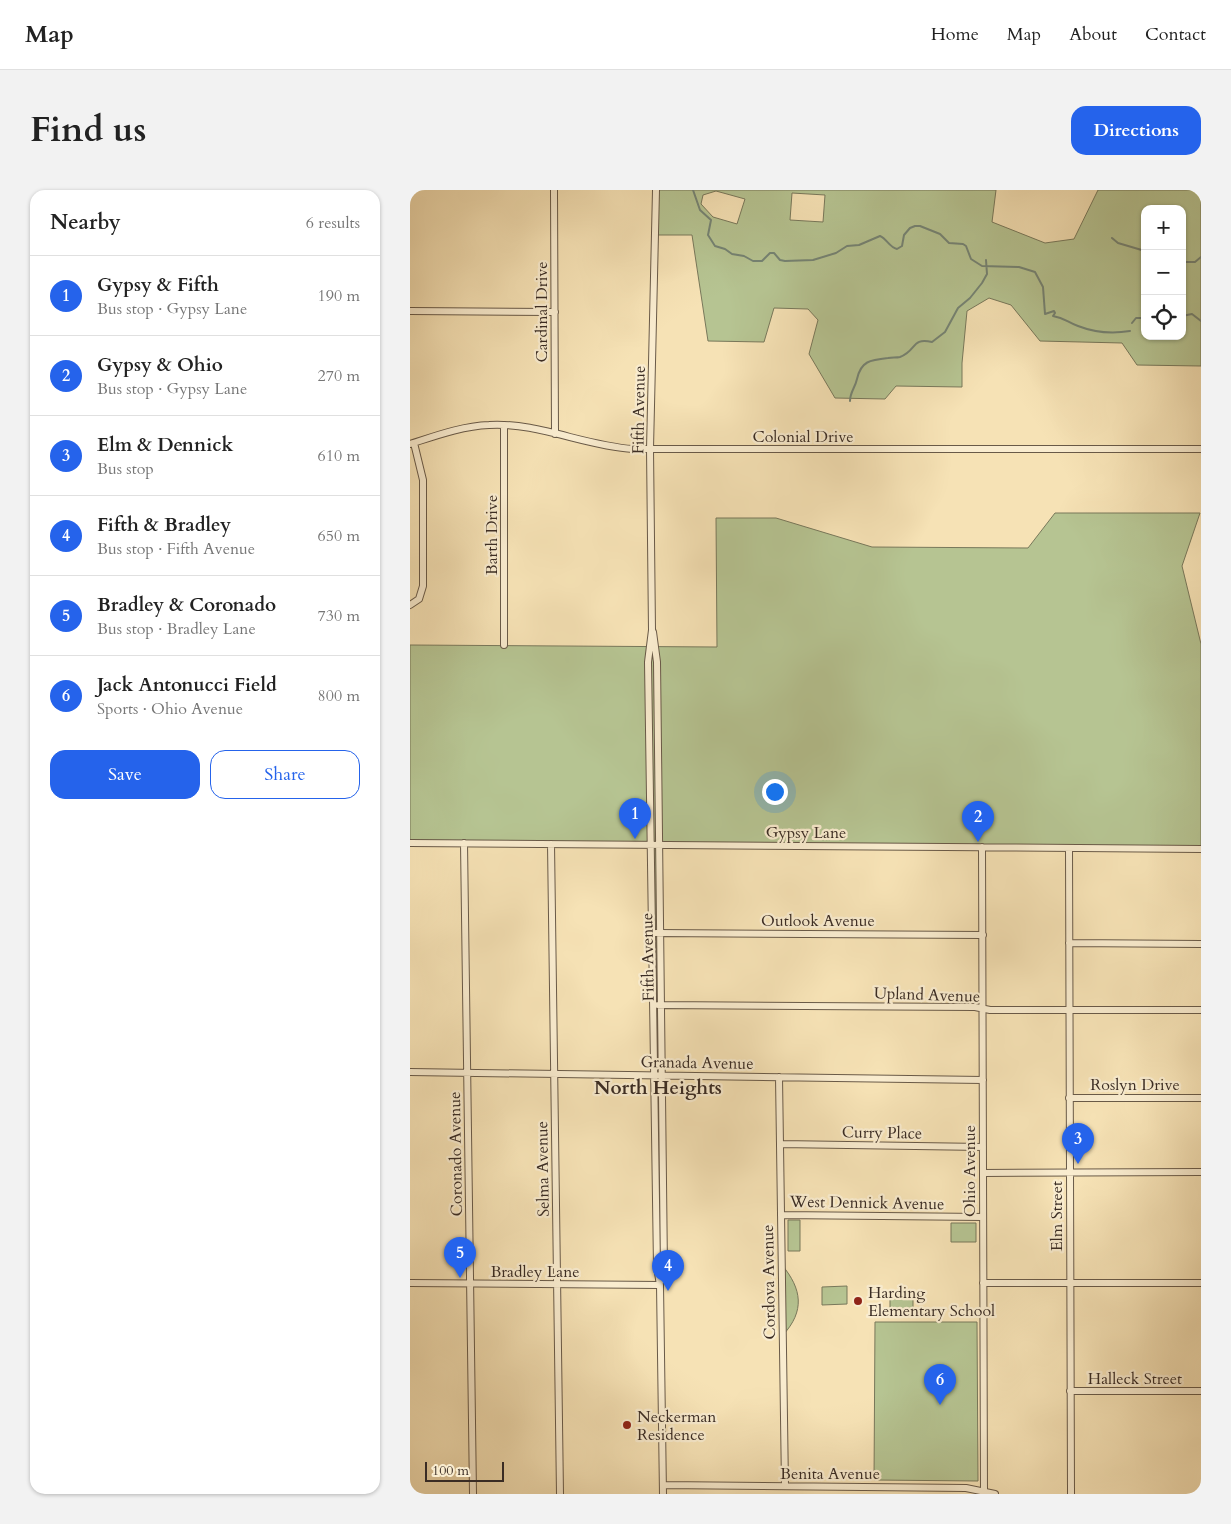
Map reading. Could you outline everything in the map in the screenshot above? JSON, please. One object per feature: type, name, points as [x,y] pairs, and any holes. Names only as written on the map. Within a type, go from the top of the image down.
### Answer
[{"type":"street","name":"Cardinal Drive","points":[[554,190],[555,434]]},
{"type":"street","name":"Fifth Avenue","points":[[656,190],[650,450],[652,630],[648,662],[657,1267],[660,1285],[664,1494]]},
{"type":"street","points":[[410,311],[555,312]]},
{"type":"street","name":"Colonial Drive","points":[[412,444],[469,428],[504,425],[523,427],[623,449],[650,450],[1201,450]]},
{"type":"street","name":"Barth Drive","points":[[504,425],[504,645]]},
{"type":"street","points":[[410,605],[419,599],[423,586],[423,480],[412,444]]},
{"type":"street","name":"Fifth Avenue","points":[[652,630],[657,662],[664,1268],[660,1285]]},
{"type":"street","name":"Gypsy Lane","points":[[410,843],[1201,849]]},
{"type":"street","name":"Coronado Avenue","points":[[464,844],[473,1494]]},
{"type":"street","name":"Selma Avenue","points":[[551,844],[560,1494]]},
{"type":"street","name":"Ohio Avenue","points":[[982,848],[984,1493]]},
{"type":"street","name":"Elm Street","points":[[1069,848],[1071,1494]]},
{"type":"street","name":"Outlook Avenue","points":[[652,932],[983,935]]},
{"type":"street","points":[[1069,944],[1201,944]]},
{"type":"street","name":"Upland Avenue","points":[[653,1005],[1201,1010]]},
{"type":"street","name":"Granada Avenue","points":[[410,1072],[983,1080]]},
{"type":"street","name":"Cordova Avenue","points":[[779,1077],[785,1486]]},
{"type":"street","name":"Roslyn Drive","points":[[1069,1098],[1201,1098]]},
{"type":"street","name":"Curry Place","points":[[780,1144],[983,1147]]},
{"type":"street","points":[[983,1173],[1201,1172]]},
{"type":"street","name":"West Dennick Avenue","points":[[781,1215],[983,1217]]},
{"type":"street","points":[[984,1282],[1201,1283]]},
{"type":"street","name":"Bradley Lane","points":[[410,1283],[660,1285]]},
{"type":"street","name":"Halleck Street","points":[[1070,1391],[1201,1392]]},
{"type":"street","name":"Benita Avenue","points":[[663,1485],[966,1488],[995,1494]]},
{"type":"green space","points":[[656,190],[996,190],[992,222],[1045,243],[1074,239],[1098,190],[1201,190],[1201,366],[1137,365],[1122,343],[1040,341],[1011,305],[989,298],[967,311],[962,363],[962,387],[896,386],[885,399],[835,398],[809,354],[818,320],[808,309],[774,308],[764,342],[708,341],[692,235],[655,235]],"holes":[[[716,191],[745,199],[737,224],[713,217],[701,204],[703,195]],[[792,193],[825,195],[823,222],[790,220]]]},
{"type":"green space","points":[[1055,513],[1200,513],[1182,566],[1201,644],[1201,849],[659,845],[664,1268],[660,1285],[650,845],[410,843],[410,645],[717,647],[716,518],[776,518],[872,547],[1028,548]]},
{"type":"green space","points":[[788,1220],[800,1220],[800,1251],[788,1251]]},
{"type":"green space","points":[[951,1223],[976,1223],[976,1242],[951,1242]]},
{"type":"green space","points":[[782,1265],[794,1283],[798,1300],[798,1309],[795,1317],[783,1335]]},
{"type":"green space","points":[[847,1286],[847,1304],[822,1305],[822,1287]]},
{"type":"green space","points":[[890,1295],[913,1295],[913,1314],[890,1314]]},
{"type":"green space","points":[[875,1322],[977,1322],[978,1481],[874,1480]]},
{"type":"waterway","points":[[693,190],[700,210],[711,220],[708,235],[715,246],[753,261],[762,261],[770,253],[774,253],[780,260],[785,261],[813,260],[836,253],[847,246],[859,245],[880,236],[897,249],[902,246],[904,235],[910,228],[920,226],[940,234],[949,243],[963,244],[966,246],[971,259],[982,266],[1019,267],[1035,272],[1043,287],[1045,314],[1054,311],[1053,316],[1074,325],[1098,331],[1110,333],[1130,331]]},
{"type":"waterway","points":[[1112,238],[1118,243],[1142,250]]},
{"type":"waterway","points":[[1186,262],[1195,262],[1201,257]]},
{"type":"waterway","points":[[850,401],[861,368],[867,362],[900,357],[917,343],[921,341],[932,342],[945,332],[958,308],[970,298],[982,283],[987,274],[986,260]]},
{"type":"waterway","points":[[1186,315],[1192,314],[1201,321]]},
{"type":"waterway","points":[[1132,323],[1136,318],[1141,318]]},
{"type":"place","name":"Gypsy & Fifth","points":[[635,839]]},
{"type":"place","name":"Gypsy & Ohio","points":[[978,842]]},
{"type":"place","name":"Elm & Dennick","points":[[1078,1164]]},
{"type":"place","name":"Bradley & Coronado","points":[[460,1278]]},
{"type":"place","name":"Fifth & Bradley","points":[[668,1291]]},
{"type":"place","name":"Harding Elementary School","points":[[858,1301]]},
{"type":"place","name":"Jack Antonucci Field","points":[[940,1405]]},
{"type":"place","name":"Neckerman Residence","points":[[627,1425]]},
{"type":"district","name":"North Heights","points":[[658,1087]]}]
